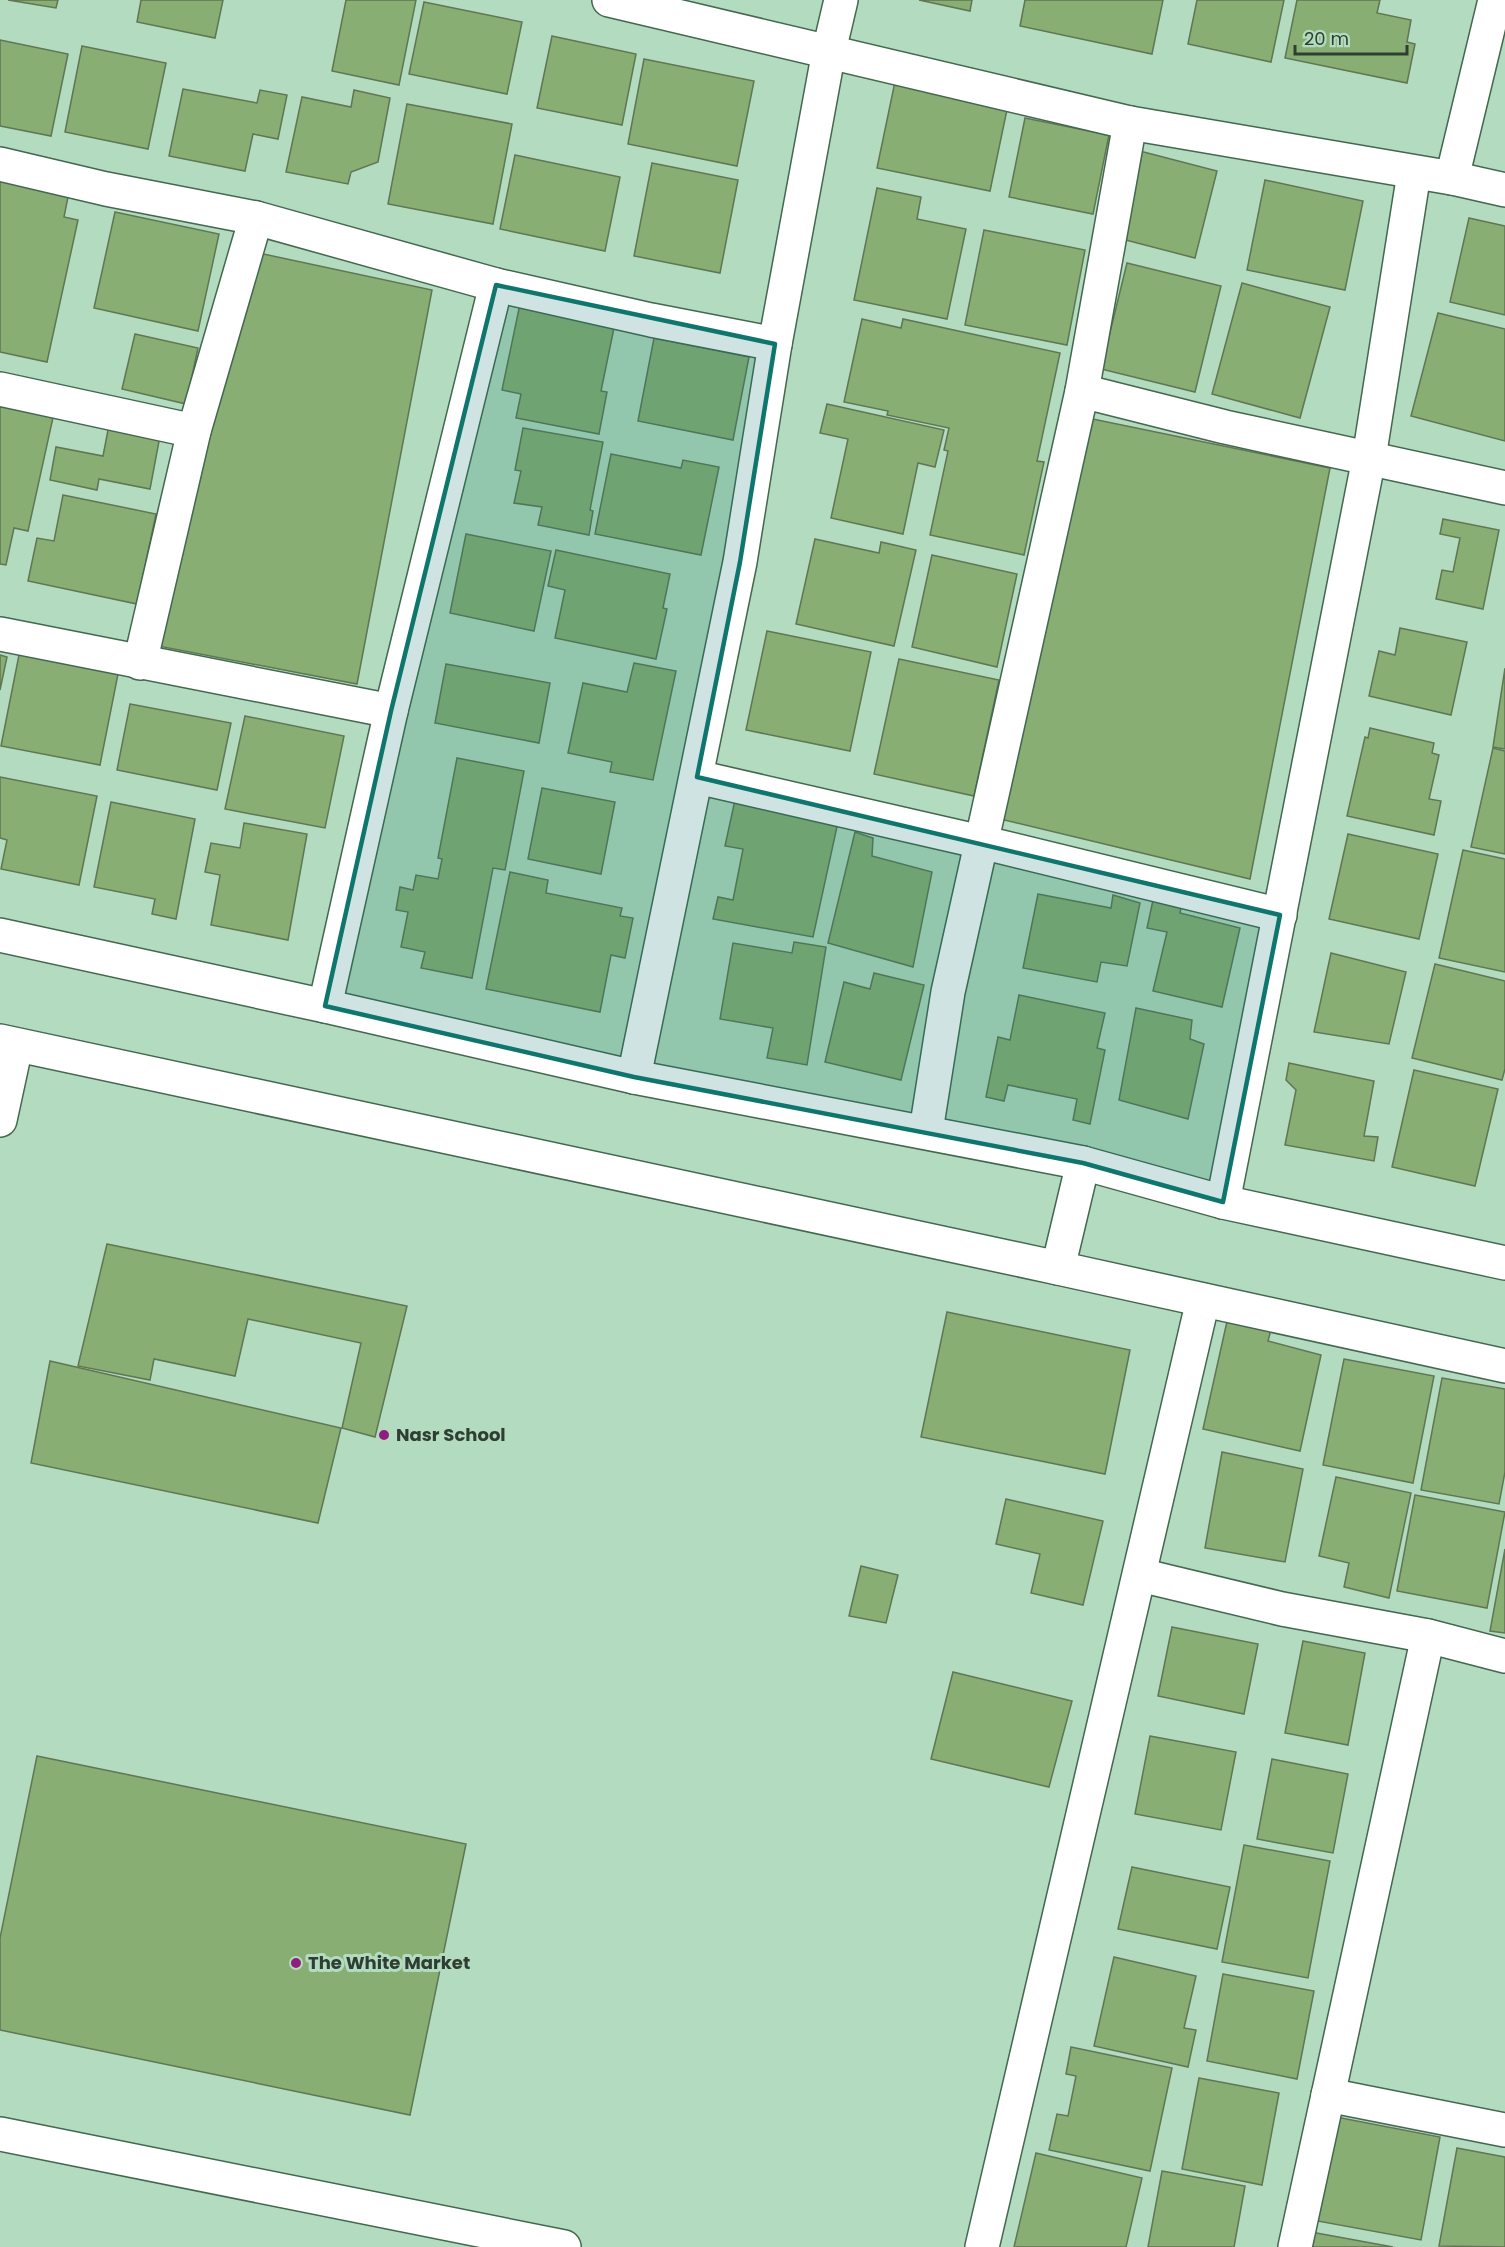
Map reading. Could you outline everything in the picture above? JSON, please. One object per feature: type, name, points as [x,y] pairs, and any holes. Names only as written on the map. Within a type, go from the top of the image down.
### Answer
[{"type":"street","points":[[609,0],[1130,123],[1452,178],[1505,190]]},
{"type":"street","points":[[634,1077],[740,562],[775,344],[829,51],[841,0]]},
{"type":"street","points":[[1452,178],[1495,0]]},
{"type":"street","points":[[926,1131],[948,992],[1082,391],[1130,123]]},
{"type":"street","points":[[0,164],[106,189],[256,218],[496,285],[651,320],[775,344]]},
{"type":"street","points":[[1222,1202],[1369,458],[1414,173]]},
{"type":"street","points":[[140,663],[194,431],[256,218]]},
{"type":"street","points":[[325,1006],[391,711],[496,285]]},
{"type":"street","points":[[0,389],[194,431]]},
{"type":"street","points":[[1082,391],[1225,427],[1505,488]]},
{"type":"street","points":[[0,634],[391,711]]},
{"type":"street","points":[[697,777],[981,842],[1280,915]]},
{"type":"street","points":[[0,935],[634,1077],[926,1131],[1083,1163],[1222,1202],[1505,1263]]},
{"type":"street","points":[[0,1120],[8,1043],[1505,1366]]},
{"type":"street","points":[[1058,1268],[1083,1163]]},
{"type":"street","points":[[982,2247],[1203,1300]]},
{"type":"street","points":[[1140,1575],[1282,1609],[1428,1636],[1505,1656]]},
{"type":"street","points":[[1295,2247],[1428,1636]]},
{"type":"street","points":[[1328,2095],[1505,2130]]},
{"type":"street","points":[[0,2134],[564,2247]]},
{"type":"highlighted area","points":[[496,285],[775,344],[740,562],[697,777],[1280,915],[1223,1202],[1083,1163],[634,1077],[325,1006],[391,711]]},
{"type":"building","points":[[8,0],[58,0],[56,8]]},
{"type":"building","points":[[141,0],[223,0],[215,38],[137,22]]},
{"type":"building","points":[[346,0],[416,0],[399,85],[332,71]]},
{"type":"building","points":[[919,0],[972,0],[970,11]]},
{"type":"building","points":[[1025,0],[1163,0],[1152,54],[1020,26]]},
{"type":"building","points":[[1197,0],[1284,0],[1271,62],[1188,44]]},
{"type":"building","points":[[1297,0],[1380,0],[1377,13],[1411,20],[1407,42],[1415,44],[1407,83],[1285,58]]},
{"type":"building","points":[[424,2],[522,22],[507,94],[409,74]]},
{"type":"building","points":[[552,36],[636,54],[622,125],[537,108]]},
{"type":"building","points":[[0,40],[68,54],[51,136],[0,126]]},
{"type":"building","points":[[82,46],[166,63],[148,149],[65,132]]},
{"type":"building","points":[[644,59],[754,81],[737,166],[628,144]]},
{"type":"building","points":[[896,77],[1009,100],[990,191],[877,168]]},
{"type":"building","points":[[183,89],[257,103],[260,90],[287,95],[278,139],[253,134],[245,171],[169,156]]},
{"type":"building","points":[[354,90],[390,98],[378,162],[351,172],[348,184],[286,172],[302,97],[351,107]]},
{"type":"building","points":[[407,104],[512,124],[493,224],[388,204]]},
{"type":"building","points":[[1025,118],[1109,135],[1093,214],[1009,197]]},
{"type":"building","points":[[1136,150],[1217,171],[1195,258],[1114,237]]},
{"type":"building","points":[[515,155],[620,177],[605,251],[500,229]]},
{"type":"building","points":[[652,163],[738,180],[720,273],[634,256]]},
{"type":"building","points":[[0,172],[70,187],[64,217],[78,220],[47,362],[0,352]]},
{"type":"building","points":[[1265,180],[1363,201],[1345,290],[1247,270]]},
{"type":"building","points":[[877,188],[921,197],[917,219],[966,229],[947,319],[854,300]]},
{"type":"building","points":[[115,212],[219,234],[198,331],[94,308]]},
{"type":"building","points":[[1469,218],[1505,226],[1505,315],[1450,302]]},
{"type":"building","points":[[984,230],[1085,250],[1067,345],[965,325]]},
{"type":"building","points":[[240,249],[432,290],[357,684],[158,646]]},
{"type":"building","points":[[1127,263],[1221,286],[1195,392],[1101,369]]},
{"type":"building","points":[[1242,283],[1330,307],[1300,418],[1212,394]]},
{"type":"building","points":[[520,304],[615,323],[601,391],[607,392],[599,434],[516,418],[521,394],[502,390]]},
{"type":"building","points":[[1438,313],[1505,329],[1505,441],[1411,416]]},
{"type":"building","points":[[862,319],[901,328],[903,319],[1060,353],[1037,461],[1044,462],[1024,555],[930,535],[948,451],[944,450],[949,428],[887,415],[888,411],[844,402]]},
{"type":"building","points":[[135,334],[198,348],[186,404],[122,389]]},
{"type":"building","points":[[654,338],[749,357],[733,440],[638,421]]},
{"type":"building","points":[[0,401],[54,413],[28,531],[14,528],[6,565],[0,564]]},
{"type":"building","points":[[827,404],[944,430],[935,467],[918,463],[903,534],[831,518],[848,439],[820,433]]},
{"type":"building","points":[[1083,417],[1330,468],[1250,879],[1000,819]]},
{"type":"building","points":[[109,425],[160,436],[150,489],[99,479],[97,490],[50,480],[56,447],[103,456]]},
{"type":"building","points":[[523,428],[603,442],[590,510],[593,511],[589,535],[538,525],[542,507],[514,503],[521,471],[515,470]]},
{"type":"building","points":[[611,454],[681,468],[683,460],[719,467],[701,555],[595,534]]},
{"type":"building","points":[[63,495],[156,514],[137,604],[28,581],[37,538],[54,541]]},
{"type":"building","points":[[1443,519],[1499,530],[1483,609],[1436,599],[1442,570],[1453,572],[1460,538],[1440,534]]},
{"type":"building","points":[[466,534],[551,551],[534,631],[450,613]]},
{"type":"building","points":[[815,539],[879,553],[881,542],[916,550],[894,646],[796,624]]},
{"type":"building","points":[[556,550],[670,574],[663,608],[667,609],[656,659],[555,638],[565,590],[548,586]]},
{"type":"building","points":[[932,555],[1017,574],[997,667],[912,647]]},
{"type":"building","points":[[1400,628],[1467,642],[1451,715],[1369,696],[1379,651],[1395,655]]},
{"type":"building","points":[[767,631],[871,652],[850,751],[746,730]]},
{"type":"building","points":[[20,650],[119,669],[100,765],[1,746]]},
{"type":"building","points":[[0,655],[7,657],[0,690]]},
{"type":"building","points":[[899,659],[999,680],[974,796],[874,774]]},
{"type":"building","points":[[634,663],[676,671],[653,780],[610,772],[612,762],[568,753],[583,683],[627,692]]},
{"type":"building","points":[[446,664],[550,683],[539,743],[435,723]]},
{"type":"building","points":[[1505,668],[1505,749],[1493,747]]},
{"type":"building","points":[[130,704],[231,723],[217,790],[117,770]]},
{"type":"building","points":[[245,716],[344,736],[325,828],[225,809]]},
{"type":"building","points":[[1370,728],[1434,743],[1432,753],[1439,755],[1429,799],[1441,801],[1434,835],[1347,816],[1365,737],[1368,738]]},
{"type":"building","points":[[1493,748],[1505,751],[1505,854],[1471,847]]},
{"type":"building","points":[[457,758],[524,771],[505,870],[493,868],[472,978],[421,968],[425,952],[401,947],[408,912],[396,910],[400,887],[413,890],[416,875],[438,879],[442,859],[438,858]]},
{"type":"building","points":[[0,777],[97,796],[79,885],[1,869],[7,840],[0,838]]},
{"type":"building","points":[[542,788],[615,802],[601,874],[528,859]]},
{"type":"building","points":[[735,800],[838,822],[813,937],[713,919],[718,897],[733,900],[743,849],[725,846]]},
{"type":"building","points":[[111,802],[195,819],[176,919],[152,914],[155,899],[94,887]]},
{"type":"building","points":[[244,823],[307,834],[288,940],[211,925],[220,875],[205,872],[211,843],[240,848]]},
{"type":"building","points":[[855,832],[873,838],[872,856],[932,872],[913,967],[828,943]]},
{"type":"building","points":[[1348,834],[1438,854],[1419,939],[1329,919]]},
{"type":"building","points":[[1463,850],[1505,859],[1505,972],[1439,958]]},
{"type":"building","points":[[510,872],[548,880],[546,893],[622,908],[620,916],[633,918],[625,958],[611,955],[600,1012],[486,989]]},
{"type":"building","points":[[1155,891],[1183,898],[1180,913],[1240,928],[1222,1007],[1153,991],[1167,932],[1147,928]]},
{"type":"building","points":[[1038,894],[1111,908],[1113,895],[1140,903],[1127,966],[1101,962],[1097,982],[1023,968]]},
{"type":"building","points":[[794,942],[826,947],[807,1065],[767,1058],[773,1028],[720,1019],[733,943],[792,953]]},
{"type":"building","points":[[1331,953],[1406,972],[1389,1044],[1314,1032]]},
{"type":"building","points":[[1435,964],[1505,981],[1505,1069],[1502,1080],[1412,1058]]},
{"type":"building","points":[[874,973],[924,985],[901,1080],[825,1062],[844,982],[870,989]]},
{"type":"building","points":[[1019,995],[1105,1013],[1097,1048],[1105,1050],[1090,1124],[1073,1120],[1077,1099],[1008,1085],[1004,1101],[986,1097],[998,1037],[1010,1040]]},
{"type":"building","points":[[1136,1008],[1192,1020],[1190,1039],[1204,1044],[1188,1119],[1119,1100]]},
{"type":"building","points":[[1289,1063],[1374,1081],[1364,1136],[1378,1137],[1374,1161],[1285,1145],[1296,1090],[1286,1080]]},
{"type":"building","points":[[1414,1070],[1498,1089],[1475,1186],[1392,1167]]},
{"type":"building","points":[[107,1244],[407,1306],[375,1437],[342,1428],[361,1343],[248,1319],[235,1376],[154,1359],[150,1380],[78,1366]]},
{"type":"building","points":[[947,1312],[1130,1350],[1105,1474],[921,1437]]},
{"type":"building","points":[[1228,1317],[1272,1326],[1268,1341],[1321,1355],[1300,1451],[1203,1429]]},
{"type":"building","points":[[1344,1359],[1434,1376],[1413,1483],[1323,1465]]},
{"type":"building","points":[[50,1361],[341,1428],[318,1523],[31,1463]]},
{"type":"building","points":[[1442,1378],[1505,1389],[1505,1472],[1499,1504],[1421,1490]]},
{"type":"building","points":[[1222,1452],[1303,1469],[1285,1562],[1205,1548]]},
{"type":"building","points":[[1336,1477],[1411,1493],[1389,1598],[1344,1587],[1349,1563],[1319,1556]]},
{"type":"building","points":[[1415,1495],[1505,1512],[1487,1608],[1397,1591]]},
{"type":"building","points":[[1006,1499],[1103,1521],[1083,1605],[1031,1593],[1040,1554],[996,1544]]},
{"type":"building","points":[[1505,1549],[1505,1633],[1490,1631]]},
{"type":"building","points":[[861,1566],[898,1575],[886,1623],[849,1616]]},
{"type":"building","points":[[1172,1627],[1258,1644],[1244,1714],[1158,1696]]},
{"type":"building","points":[[1303,1641],[1365,1653],[1348,1745],[1285,1733]]},
{"type":"building","points":[[953,1672],[1072,1701],[1049,1787],[931,1759]]},
{"type":"building","points":[[1150,1736],[1236,1752],[1221,1830],[1135,1814]]},
{"type":"building","points":[[37,1756],[466,1844],[410,2115],[0,2030],[0,1938]]},
{"type":"building","points":[[1272,1759],[1348,1774],[1333,1853],[1257,1839]]},
{"type":"building","points":[[1244,1845],[1330,1861],[1308,1978],[1222,1962]]},
{"type":"building","points":[[1132,1867],[1230,1887],[1217,1949],[1118,1929]]},
{"type":"building","points":[[1114,1957],[1196,1976],[1184,2028],[1196,2030],[1188,2067],[1094,2046]]},
{"type":"building","points":[[1223,1974],[1314,1991],[1297,2079],[1207,2061]]},
{"type":"building","points":[[1071,2047],[1172,2068],[1150,2171],[1049,2150],[1057,2114],[1068,2116],[1076,2076],[1066,2074]]},
{"type":"building","points":[[1199,2078],[1279,2093],[1262,2185],[1182,2169]]},
{"type":"building","points":[[1331,2116],[1440,2137],[1421,2240],[1312,2220]]},
{"type":"building","points":[[1457,2148],[1505,2157],[1505,2247],[1439,2246]]},
{"type":"building","points":[[1036,2153],[1142,2178],[1126,2247],[1014,2247]]},
{"type":"building","points":[[1162,2171],[1245,2186],[1234,2247],[1148,2247]]},
{"type":"building","points":[[1311,2232],[1393,2247],[1308,2247]]},
{"type":"place","name":"Nasr School","points":[[384,1435]]},
{"type":"place","name":"The White Market","points":[[296,1963]]}]
